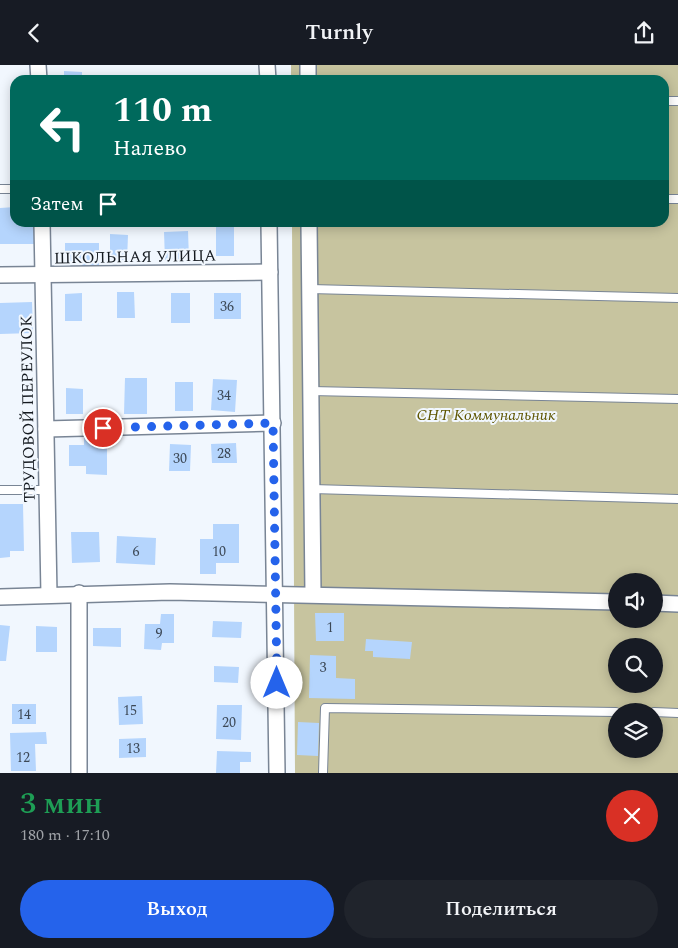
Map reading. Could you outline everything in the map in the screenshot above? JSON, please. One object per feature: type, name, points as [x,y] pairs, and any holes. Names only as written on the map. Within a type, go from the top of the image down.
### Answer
[{"type":"street","name":"ТРУДОВОЙ ПЕРЕУЛОК","points":[[42,227],[49,595]]},
{"type":"street","points":[[269,227],[276,593],[277,773]]},
{"type":"street","points":[[309,227],[313,594]]},
{"type":"street","name":"ШКОЛЬНАЯ УЛИЦА","points":[[0,275],[270,272]]},
{"type":"street","points":[[46,429],[273,423]]},
{"type":"street","points":[[79,593],[79,773]]},
{"type":"street","points":[[0,597],[79,593],[276,593],[608,602]]},
{"type":"street","points":[[663,603],[678,604]]},
{"type":"lane","points":[[310,289],[678,298]]},
{"type":"lane","points":[[311,391],[678,399]]},
{"type":"lane","points":[[312,489],[678,499]]},
{"type":"lane","points":[[0,490],[47,490]]},
{"type":"lane","points":[[323,773],[325,708],[608,712]]},
{"type":"lane","points":[[663,712],[678,713]]},
{"type":"green space","name":"СНТ Коммунальник","points":[[291,65],[678,65],[678,773],[295,773],[292,227],[669,227],[669,75],[291,75]]},
{"type":"building","points":[[64,71],[82,72],[82,75],[64,75]]},
{"type":"building","points":[[10,207],[10,227],[39,227],[39,244],[0,244],[0,208]]},
{"type":"building","points":[[216,227],[234,227],[234,256],[216,256]]},
{"type":"building","points":[[188,231],[189,259],[165,260],[164,232]]},
{"type":"building","points":[[110,234],[128,235],[127,260],[110,260]]},
{"type":"building","points":[[65,243],[99,243],[99,267],[82,267],[82,261],[65,261]]},
{"type":"building","points":[[117,292],[134,292],[135,318],[117,318]]},
{"type":"building","points":[[82,293],[82,321],[65,321],[65,294]]},
{"type":"building","points":[[171,293],[190,293],[190,323],[171,323]]},
{"type":"building","points":[[214,293],[241,293],[241,319],[214,319]]},
{"type":"building","points":[[32,302],[33,333],[0,334],[0,303]]},
{"type":"building","points":[[125,378],[147,378],[147,414],[124,414]]},
{"type":"building","points":[[213,379],[237,380],[235,412],[211,410]]},
{"type":"building","points":[[175,382],[193,382],[193,411],[175,411]]},
{"type":"building","points":[[66,388],[83,389],[83,414],[66,414]]},
{"type":"building","points":[[84,436],[107,437],[107,475],[86,474],[86,466],[69,466],[69,445],[84,445]]},
{"type":"building","points":[[236,443],[237,463],[212,463],[211,444]]},
{"type":"building","points":[[170,444],[191,445],[190,471],[169,471]]},
{"type":"building","points":[[0,504],[23,504],[24,551],[10,551],[10,557],[0,558]]},
{"type":"building","points":[[213,524],[239,524],[239,563],[216,563],[216,574],[200,574],[200,539],[213,539]]},
{"type":"building","points":[[71,532],[99,532],[100,562],[72,563]]},
{"type":"building","points":[[117,536],[156,538],[155,565],[116,563]]},
{"type":"building","points":[[315,613],[344,613],[344,641],[316,641]]},
{"type":"building","points":[[161,614],[174,614],[174,643],[162,643],[161,650],[144,649],[145,624],[160,624]]},
{"type":"building","points":[[213,621],[242,622],[241,638],[212,637]]},
{"type":"building","points":[[0,625],[10,626],[6,661],[0,661]]},
{"type":"building","points":[[36,626],[57,627],[57,652],[36,652]]},
{"type":"building","points":[[93,628],[121,628],[121,647],[93,646]]},
{"type":"building","points":[[366,639],[412,642],[410,659],[373,657],[373,651],[365,651]]},
{"type":"building","points":[[310,655],[336,656],[336,678],[355,679],[355,699],[309,698]]},
{"type":"building","points":[[214,666],[239,667],[238,683],[214,682]]},
{"type":"building","points":[[142,696],[143,724],[119,725],[118,697]]},
{"type":"building","points":[[12,704],[36,704],[36,724],[12,724]]},
{"type":"building","points":[[217,705],[242,705],[241,740],[216,739]]},
{"type":"building","points":[[298,722],[319,723],[318,756],[297,755]]},
{"type":"building","points":[[46,732],[47,744],[35,744],[36,771],[11,771],[10,733]]},
{"type":"building","points":[[146,738],[146,757],[119,758],[119,739]]},
{"type":"building","points":[[217,751],[251,752],[251,762],[240,762],[240,773],[216,773]]},
{"type":"route","points":[[103,428],[273,423],[277,683]]}]
